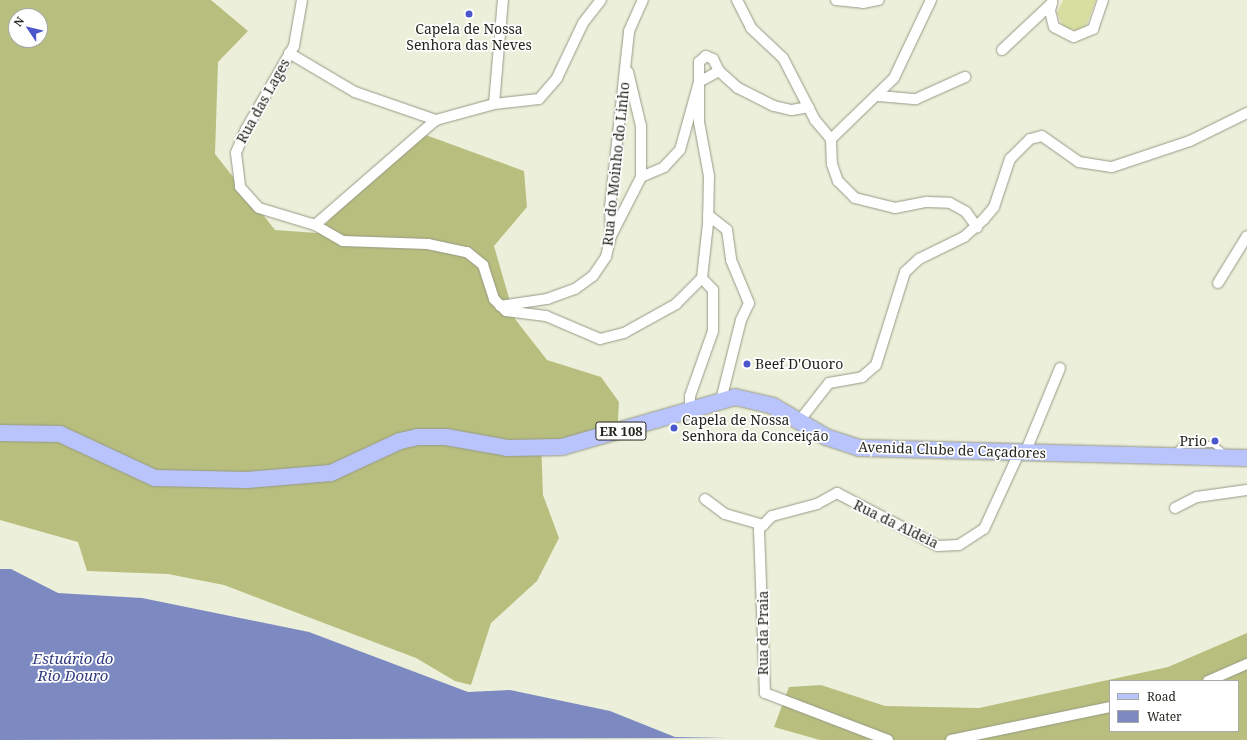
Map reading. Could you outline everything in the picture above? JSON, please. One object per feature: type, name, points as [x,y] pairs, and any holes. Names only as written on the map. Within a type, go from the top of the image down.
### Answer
[{"type":"main road","name":"Avenida Clube de Caçadores","points":[[0,433],[60,434],[154,478],[248,480],[336,472],[390,445],[417,437],[446,437],[508,448],[562,446],[721,400],[753,399],[800,420],[826,437],[859,448],[1240,458]]},
{"type":"street","name":"Rua das Lages","points":[[302,0],[298,31],[289,53],[238,145],[236,178],[245,195],[259,208],[315,225],[343,241],[428,244],[467,252],[483,265],[500,306]]},
{"type":"street","points":[[494,104],[503,0]]},
{"type":"street","points":[[315,225],[436,120],[494,104],[539,99],[549,90],[583,23],[601,0]]},
{"type":"street","name":"Rua do Moinho do Linho","points":[[500,306],[547,299],[585,282],[601,266],[611,236],[613,177],[627,68],[629,31],[643,0]]},
{"type":"street","points":[[736,0],[751,28],[783,58],[820,127],[831,139],[835,174],[843,188],[856,198],[890,208],[927,202],[950,203],[962,208],[977,226]]},
{"type":"street","points":[[836,0],[863,3],[879,0]]},
{"type":"street","points":[[831,139],[879,96],[894,78],[931,0]]},
{"type":"street","points":[[1053,1],[1054,27],[1074,38],[1093,29],[1103,0]]},
{"type":"street","points":[[1002,50],[1053,1]]},
{"type":"street","points":[[289,53],[355,92],[436,120]]},
{"type":"street","points":[[500,306],[514,314],[546,316],[600,339],[624,333],[676,304],[702,278],[708,215],[709,176],[699,122],[698,65],[703,58],[713,59],[719,71],[738,88],[774,106],[792,110],[809,108]]},
{"type":"street","points":[[611,236],[642,177],[640,115],[627,68]]},
{"type":"street","points":[[642,177],[664,167],[680,150],[699,82],[719,71]]},
{"type":"street","points":[[879,96],[916,99],[965,77]]},
{"type":"street","points":[[800,420],[828,383],[862,378],[876,365],[900,280],[912,264],[950,246],[977,226],[994,208],[1010,159],[1037,135],[1052,141],[1079,162],[1112,167],[1190,141],[1247,113]]},
{"type":"street","points":[[708,215],[727,230],[731,260],[749,303],[741,320],[721,400]]},
{"type":"street","points":[[1218,283],[1247,236]]},
{"type":"street","points":[[690,408],[690,396],[713,331],[713,290],[702,278]]},
{"type":"street","points":[[1022,453],[1060,368]]},
{"type":"street","name":"Rua da Aldeia","points":[[763,525],[772,516],[817,504],[837,493],[938,546],[960,545],[978,536],[1022,453]]},
{"type":"street","points":[[1175,508],[1197,497],[1247,490]]},
{"type":"street","points":[[705,498],[725,514],[763,525]]},
{"type":"street","name":"Rua da Praia","points":[[763,525],[757,534],[763,576],[761,654],[765,692],[888,740]]},
{"type":"street","points":[[1210,680],[1247,664]]},
{"type":"street","points":[[952,740],[1109,707]]},
{"type":"green space","points":[[0,0],[211,0],[248,31],[218,62],[215,154],[275,230],[317,233],[369,179],[423,134],[524,171],[527,207],[494,246],[515,319],[547,360],[601,377],[619,402],[617,435],[541,440],[543,495],[559,538],[537,581],[491,623],[471,685],[455,681],[416,658],[224,585],[168,574],[87,571],[78,542],[0,520]]},
{"type":"green space","points":[[1063,0],[1096,0],[1086,26],[1077,30],[1064,28],[1057,13]]},
{"type":"green space","points":[[1247,633],[1247,740],[820,740],[774,727],[789,687],[821,685],[885,706],[979,708],[1168,667]]},
{"type":"water","name":"Estuário do Rio Douro","points":[[0,569],[11,569],[58,593],[142,598],[309,632],[468,692],[510,690],[610,711],[675,737],[729,738],[0,740]]},
{"type":"place","name":"Capela de Nossa Senhora das Neves","points":[[469,14]]},
{"type":"place","name":"Beef D'Ouoro","points":[[747,364]]},
{"type":"place","name":"Capela de Nossa Senhora da Conceição","points":[[674,428]]},
{"type":"place","name":"Prio","points":[[1215,441]]}]
